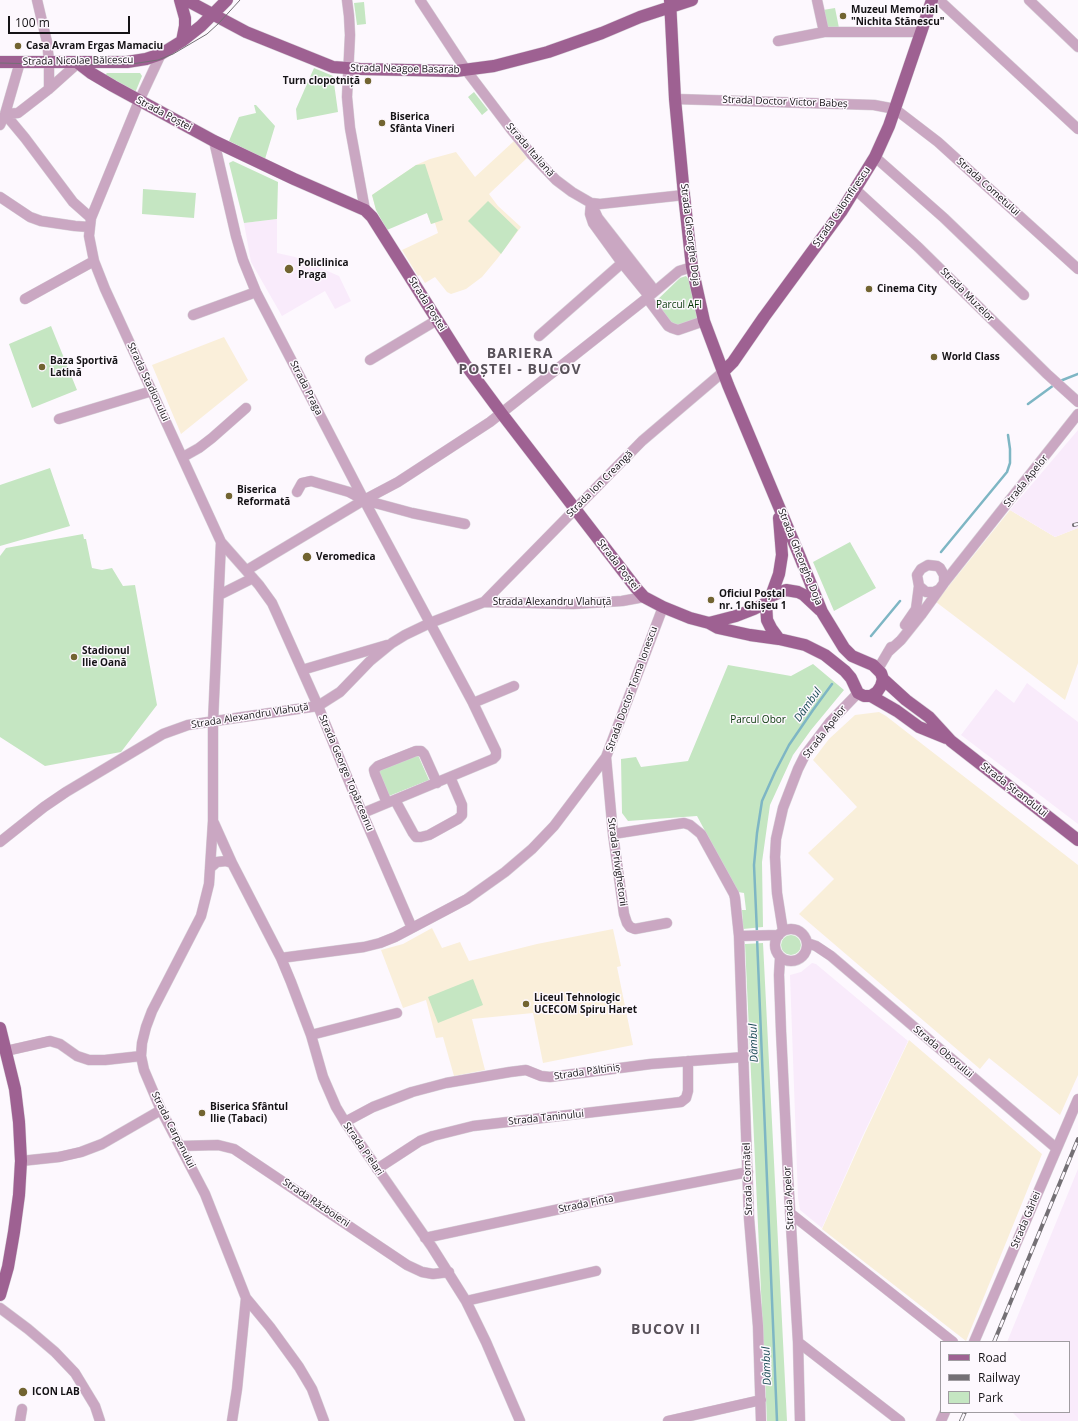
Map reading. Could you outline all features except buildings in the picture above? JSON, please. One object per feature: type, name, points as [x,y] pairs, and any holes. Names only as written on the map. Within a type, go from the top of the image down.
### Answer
[{"type":"main road","points":[[180,0],[186,26],[182,41]]},
{"type":"main road","name":"Strada Neagoe Basarab","points":[[186,0],[257,38],[333,67],[466,70],[500,65],[548,52],[670,3],[692,0]]},
{"type":"main road","name":"Strada Nicolae Bălcescu","points":[[0,62],[127,62],[146,59],[161,54],[182,41],[202,26],[227,0]]},
{"type":"main road","name":"Strada Calomfirescu","points":[[723,372],[732,362],[837,218],[856,190],[875,157],[895,109],[932,0]]},
{"type":"main road","name":"Strada Gheorghe Doja","points":[[670,3],[675,98],[684,195],[692,267],[704,321],[723,372],[822,612],[844,648],[852,656],[868,663],[880,674]]},
{"type":"main road","name":"Strada Poștei","points":[[78,63],[91,73],[214,141],[294,179],[365,210],[372,217],[465,364],[627,578],[644,597],[663,607],[725,630],[779,638],[804,645],[825,655],[845,671],[858,693]]},
{"type":"main road","name":"Strada Gheorghe Doja","points":[[769,600],[779,574],[782,555],[782,538],[778,503]]},
{"type":"main road","name":"Strada Gheorghe Doja","points":[[769,600],[786,590],[798,592],[804,595],[822,612]]},
{"type":"main road","points":[[769,600],[767,620],[779,638]]},
{"type":"main road","name":"Strada Poștei","points":[[709,623],[746,613],[769,600]]},
{"type":"main road","points":[[858,693],[864,696],[870,696],[877,692],[882,686],[880,674]]},
{"type":"main road","name":"Strada Ștrandului","points":[[880,674],[906,700],[929,717],[951,741],[1078,840]]},
{"type":"main road","name":"Strada Ștrandului","points":[[870,696],[897,711],[919,726],[951,741]]},
{"type":"main road","points":[[0,1032],[6,1051],[17,1105],[21,1162],[19,1195],[14,1232],[8,1267],[0,1295]]},
{"type":"street","points":[[37,0],[47,42],[49,62],[48,89]]},
{"type":"street","points":[[347,0],[350,35],[347,87],[348,110],[365,210]]},
{"type":"street","name":"Strada Italiană","points":[[420,0],[466,70],[510,128],[532,155],[556,180],[572,192],[591,203],[600,204],[684,195]]},
{"type":"street","points":[[817,0],[824,32]]},
{"type":"street","points":[[939,0],[1078,129]]},
{"type":"street","points":[[1029,0],[1078,47]]},
{"type":"street","points":[[778,41],[824,32],[921,32]]},
{"type":"street","name":"Strada Stadionului","points":[[161,54],[139,100],[90,222],[91,248],[94,261],[105,289],[183,457],[220,542],[213,722]]},
{"type":"street","points":[[0,125],[5,114],[20,62]]},
{"type":"street","points":[[5,114],[18,113],[78,63]]},
{"type":"street","name":"Strada Doctor Victor Babeș","points":[[675,98],[874,105],[895,109]]},
{"type":"street","name":"Strada Cometului","points":[[895,109],[938,142],[1078,269]]},
{"type":"street","points":[[0,197],[30,217],[41,221],[75,226],[90,222],[5,114]]},
{"type":"street","name":"Strada Praga","points":[[214,141],[236,236],[243,260],[256,292],[494,745],[496,756],[493,760],[450,777]]},
{"type":"street","points":[[875,157],[944,218],[1024,295]]},
{"type":"street","name":"Strada Muzelor","points":[[856,190],[923,251],[1047,374],[1078,402]]},
{"type":"street","points":[[591,203],[590,214],[593,224],[622,263],[650,295]]},
{"type":"street","points":[[591,203],[598,218],[650,295],[668,326],[678,330],[704,321]]},
{"type":"street","points":[[25,299],[94,261]]},
{"type":"street","points":[[539,336],[622,263]]},
{"type":"street","points":[[219,595],[364,500],[398,482],[502,414],[678,271],[692,267]]},
{"type":"street","points":[[193,315],[256,292]]},
{"type":"street","points":[[370,360],[437,320]]},
{"type":"street","name":"Strada Ion Creangă","points":[[484,602],[642,441],[723,372]]},
{"type":"street","points":[[59,419],[152,391]]},
{"type":"street","points":[[183,457],[199,448],[212,438],[246,408]]},
{"type":"street","name":"Strada Apelor","points":[[888,652],[901,640],[921,615],[941,587],[1078,414]]},
{"type":"street","points":[[297,492],[302,482],[311,481],[349,492],[364,500],[412,513],[465,524]]},
{"type":"street","name":"Strada George Topârceanu","points":[[220,542],[250,574],[272,603],[318,706],[412,928]]},
{"type":"street","points":[[924,566],[937,566],[943,572],[944,575],[941,587],[934,592],[926,592],[919,586],[917,575],[920,569],[924,566]]},
{"type":"street","name":"Strada Apelor","points":[[943,572],[958,566]]},
{"type":"street","name":"Strada Apelor","points":[[880,674],[888,652],[896,637],[916,609],[919,586]]},
{"type":"street","name":"Strada Alexandru Vlahuță","points":[[0,842],[44,807],[66,792],[169,731],[182,727],[318,706],[340,692],[370,661],[392,643],[430,623],[484,602],[573,604],[622,602],[644,597]]},
{"type":"street","name":"Strada Doctor Toma Ionescu","points":[[281,958],[364,947],[395,937],[467,899],[505,872],[532,849],[554,826],[606,758],[663,607]]},
{"type":"street","points":[[302,670],[392,643]]},
{"type":"street","points":[[473,703],[514,686]]},
{"type":"street","name":"Strada Apelor","points":[[785,932],[780,915],[775,873],[775,857],[779,823],[788,792],[798,769],[817,739],[839,712],[858,693]]},
{"type":"street","name":"Strada Pielari","points":[[213,722],[213,821],[232,863],[281,958],[311,1035],[327,1088],[345,1122],[449,1272],[466,1301],[486,1342],[520,1421]]},
{"type":"street","points":[[363,813],[391,802],[437,783],[450,777],[462,805],[462,815],[458,819],[429,835],[421,837],[413,834],[391,802],[374,770],[378,766],[416,751],[421,751],[424,754],[437,783]]},
{"type":"street","name":"Strada Privighetorii","points":[[606,758],[613,834],[624,914],[627,923],[630,927],[635,929],[667,923]]},
{"type":"street","name":"Strada Carpenului","points":[[213,821],[207,896],[201,916],[152,1011],[142,1043],[141,1056],[144,1070],[161,1110],[205,1194],[246,1298],[270,1327],[299,1367],[312,1389],[324,1421]]},
{"type":"street","name":"Strada Cornățel","points":[[613,834],[684,823],[694,828],[701,834],[734,894],[741,936],[749,1218],[758,1326],[761,1421]]},
{"type":"street","points":[[210,868],[217,862],[226,861],[232,863]]},
{"type":"street","points":[[785,932],[775,944],[775,949],[780,958],[791,962]]},
{"type":"street","points":[[741,936],[800,932],[807,943],[805,954],[801,958]]},
{"type":"street","name":"Strada Oborului","points":[[807,943],[820,948],[831,956],[1056,1148]]},
{"type":"street","points":[[779,975],[791,962],[801,958],[814,954],[831,956]]},
{"type":"street","name":"Strada Apelor","points":[[780,958],[779,975],[790,1212],[798,1342],[800,1421]]},
{"type":"street","points":[[311,1035],[397,1013]]},
{"type":"street","points":[[6,1051],[50,1041],[60,1044],[77,1056],[89,1060],[105,1060],[141,1056]]},
{"type":"street","name":"Strada Păltiniș","points":[[345,1122],[378,1105],[412,1092],[446,1083],[489,1075],[526,1070],[541,1076],[550,1077],[651,1064],[744,1057]]},
{"type":"street","name":"Strada Taninului","points":[[377,1169],[420,1141],[433,1136],[473,1126],[681,1102],[686,1098],[688,1092],[688,1061]]},
{"type":"street","name":"Strada Gârlei","points":[[974,1341],[1078,1099]]},
{"type":"street","points":[[21,1162],[59,1157],[81,1152],[102,1144],[161,1110]]},
{"type":"street","name":"Strada Războieni","points":[[180,1146],[218,1145],[234,1149],[411,1267],[422,1272],[432,1274],[449,1272]]},
{"type":"street","name":"Strada Finta","points":[[425,1238],[583,1204],[748,1172]]},
{"type":"street","points":[[790,1212],[952,1341]]},
{"type":"street","points":[[466,1301],[596,1271]]},
{"type":"street","points":[[232,1421],[246,1298]]},
{"type":"street","points":[[0,1308],[28,1328],[55,1352],[75,1373],[95,1406],[100,1421]]},
{"type":"street","points":[[798,1342],[900,1421]]},
{"type":"street","points":[[668,1421],[761,1400]]},
{"type":"street","points":[[20,1421],[22,1409]]},
{"type":"shaded area","points":[[514,141],[527,158],[489,194],[498,206],[521,227],[482,277],[466,289],[451,294],[447,292],[435,277],[425,283],[420,275],[418,276],[402,250],[438,233],[435,223],[431,224],[427,213],[376,210],[372,195],[416,165],[430,159],[456,152],[475,177]]},
{"type":"shaded area","name":"Policlinica Praga","points":[[277,219],[277,253],[295,257],[339,276],[351,301],[335,309],[325,291],[282,316],[251,262],[244,223]]},
{"type":"shaded area","points":[[224,337],[248,380],[181,434],[152,365]]},
{"type":"shaded area","points":[[1078,430],[1078,528],[1055,537],[1010,510]]},
{"type":"shaded area","points":[[1010,510],[1055,537],[1078,528],[1078,663],[1065,700],[936,602]]},
{"type":"shaded area","points":[[1027,683],[1078,722],[1078,824],[961,735],[996,689],[1014,703]]},
{"type":"shaded area","points":[[879,712],[1078,865],[1078,1075],[1060,1115],[989,1058],[980,1069],[799,914],[834,879],[808,853],[857,807],[813,760],[829,739],[855,715]]},
{"type":"shaded area","name":"Liceul Tehnologic UCECOM Spiru Haret","points":[[432,928],[442,948],[460,942],[469,961],[537,944],[613,929],[621,966],[617,967],[633,1045],[543,1063],[533,1013],[472,1019],[485,1070],[454,1076],[443,1037],[436,1038],[426,1000],[403,1008],[381,950],[403,944]]},
{"type":"shaded area","points":[[812,963],[816,964],[908,1041],[863,1135],[822,1228],[800,1210],[798,1198],[790,975],[801,972]]},
{"type":"shaded area","points":[[909,1040],[1042,1154],[966,1341],[822,1229]]},
{"type":"shaded area","points":[[1078,1169],[1078,1421],[1021,1421],[1013,1413],[1070,1413],[1070,1341],[1007,1341]]},
{"type":"green space","points":[[364,2],[366,24],[357,25],[354,3]]},
{"type":"green space","points":[[835,8],[839,28],[828,28],[823,10]]},
{"type":"green space","points":[[314,68],[333,76],[338,112],[297,120],[296,109]]},
{"type":"green space","points":[[107,73],[140,73],[142,76],[135,93],[105,75]]},
{"type":"green space","points":[[474,92],[488,110],[482,115],[468,97]]},
{"type":"green space","points":[[254,105],[256,105],[275,126],[265,159],[229,141],[239,117],[256,113]]},
{"type":"green space","points":[[233,161],[278,182],[277,219],[244,223],[229,163]]},
{"type":"green space","points":[[425,164],[443,220],[431,224],[427,213],[387,230],[376,210],[372,195],[416,165]]},
{"type":"green space","points":[[143,189],[196,193],[194,218],[142,214]]},
{"type":"green space","points":[[488,201],[518,230],[501,254],[468,221]]},
{"type":"green space","name":"Parcul AFI","points":[[686,276],[690,281],[700,319],[685,325],[674,326],[655,302],[680,278]]},
{"type":"green space","name":"Baza Sportivă Latină","points":[[51,326],[77,390],[32,408],[9,344]]},
{"type":"green space","points":[[50,468],[70,526],[0,546],[0,485]]},
{"type":"green space","name":"Stadionul Ilie Oană","points":[[83,534],[84,539],[86,539],[92,568],[102,570],[112,568],[123,586],[135,585],[157,705],[121,752],[45,766],[0,737],[0,556],[6,548]]},
{"type":"green space","points":[[850,542],[876,588],[834,611],[813,562]]},
{"type":"green space","name":"Parcul Obor","points":[[813,664],[844,690],[811,730],[793,755],[770,805],[762,862],[763,927],[743,929],[742,910],[746,910],[744,893],[738,892],[697,816],[628,821],[622,813],[621,759],[636,757],[641,767],[688,761],[728,665],[791,676]]},
{"type":"green space","points":[[418,755],[429,780],[389,796],[378,771]]},
{"type":"green space","points":[[791,935],[798,938],[801,945],[798,952],[791,955],[784,952],[781,945],[784,938]]},
{"type":"green space","points":[[763,943],[787,1421],[767,1421],[745,944]]},
{"type":"green space","points":[[473,979],[483,1005],[438,1023],[428,997]]},
{"type":"waterway","name":"Dâmbul","points":[[1060,381],[1078,374]]},
{"type":"waterway","name":"Dâmbul","points":[[1028,404],[1054,385]]},
{"type":"waterway","name":"Dâmbul","points":[[941,552],[1007,472],[1010,463],[1008,435]]},
{"type":"waterway","name":"Dâmbul","points":[[871,636],[900,601]]},
{"type":"waterway","name":"Dâmbul","points":[[757,933],[754,865],[762,801],[789,745],[832,684]]},
{"type":"waterway","name":"Dâmbul","points":[[757,938],[777,1421]]},
{"type":"tram line","points":[[0,63],[80,65],[132,64],[158,60],[173,54],[207,34],[240,0]]},
{"type":"railway","points":[[1074,525],[1078,524]]},
{"type":"railway","points":[[994,1341],[1078,1139]]},
{"type":"railway","points":[[961,1421],[965,1413]]},
{"type":"place","name":"Muzeul Memorial \"Nichita Stănescu\"","points":[[843,16]]},
{"type":"place","name":"Casa Avram Ergas Mamaciu","points":[[18,46]]},
{"type":"place","name":"Turn clopotniță","points":[[368,81]]},
{"type":"place","name":"Biserica Sfânta Vineri","points":[[382,123]]},
{"type":"place","name":"Policlinica Praga","points":[[289,269]]},
{"type":"place","name":"Cinema City","points":[[869,289]]},
{"type":"place","name":"World Class","points":[[934,357]]},
{"type":"place","name":"Baza Sportivă Latină","points":[[42,367]]},
{"type":"place","name":"Biserica Reformată","points":[[229,496]]},
{"type":"place","name":"Veromedica","points":[[307,557]]},
{"type":"place","name":"Oficiul Poștal nr. 1 Ghișeu 1","points":[[711,600]]},
{"type":"place","name":"Stadionul Ilie Oană","points":[[74,657]]},
{"type":"place","name":"Liceul Tehnologic UCECOM Spiru Haret","points":[[526,1004]]},
{"type":"place","name":"Biserica Sfântul Ilie (Tabaci)","points":[[202,1113]]},
{"type":"place","name":"ICON LAB","points":[[23,1392]]},
{"type":"district","name":"BARIERA POȘTEI - BUCOV","points":[[520,362]]},
{"type":"district","name":"BUCOV II","points":[[666,1330]]}]
